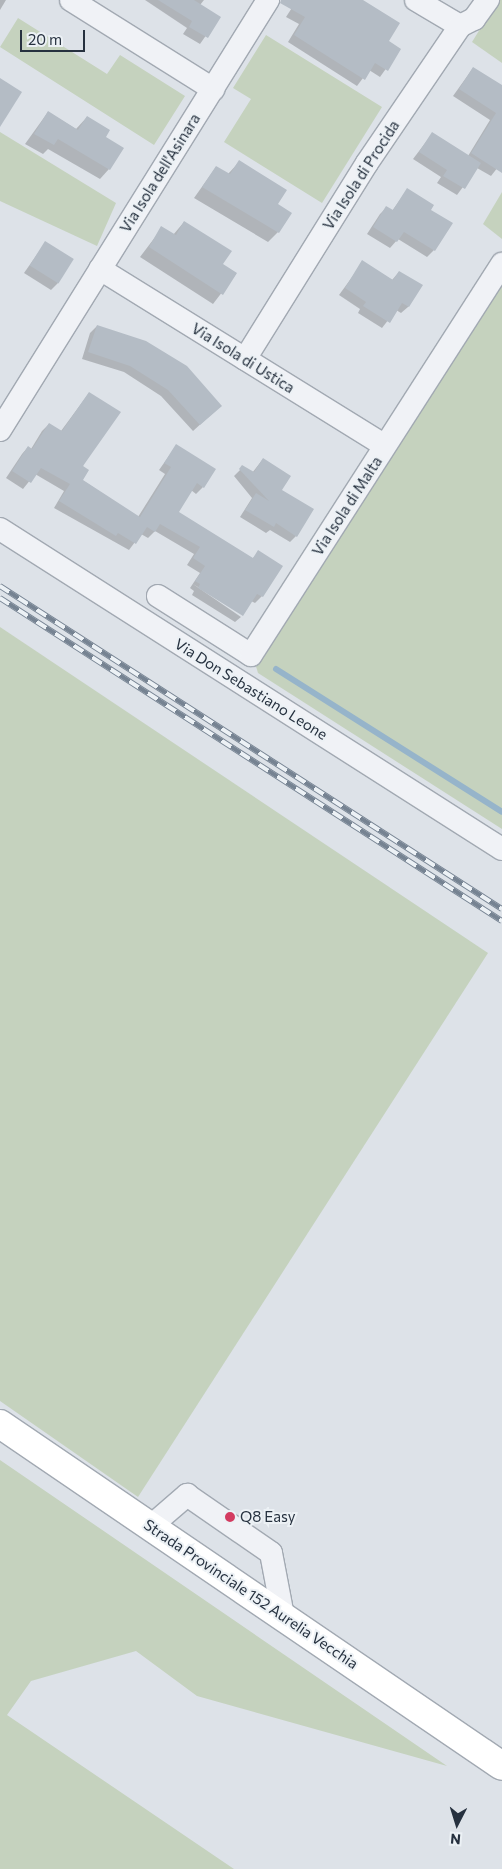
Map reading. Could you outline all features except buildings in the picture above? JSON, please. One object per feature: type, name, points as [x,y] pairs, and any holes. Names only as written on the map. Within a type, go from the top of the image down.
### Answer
[{"type":"main road","name":"Strada Provinciale 152 Aurelia Vecchia","points":[[0,1424],[502,1766]]},
{"type":"street","points":[[71,0],[213,89]]},
{"type":"street","name":"Via Isola dell'Asinara","points":[[0,430],[268,0]]},
{"type":"street","points":[[416,0],[460,26]]},
{"type":"street","name":"Via Isola di Procida","points":[[244,359],[368,163],[460,26],[474,19],[488,0]]},
{"type":"street","name":"Via Isola di Malta","points":[[158,596],[251,655],[502,264]]},
{"type":"street","name":"Via Isola di Ustica","points":[[100,269],[385,446]]},
{"type":"street","name":"Via Don Sebastiano Leone","points":[[0,530],[502,849]]},
{"type":"street","points":[[151,1526],[187,1495],[272,1553],[283,1616]]},
{"type":"green space","points":[[498,0],[502,0],[502,63],[472,42]]},
{"type":"green space","points":[[18,18],[107,74],[120,55],[185,96],[154,145],[0,47]]},
{"type":"green space","points":[[266,35],[382,107],[322,203],[224,142],[251,99],[233,88]]},
{"type":"green space","points":[[0,132],[116,203],[97,246],[0,201]]},
{"type":"green space","points":[[502,192],[502,239],[483,224]]},
{"type":"green space","points":[[502,280],[502,829],[258,673],[255,663]]},
{"type":"green space","points":[[0,627],[488,953],[138,1497],[0,1401]]},
{"type":"green space","points":[[0,1460],[447,1766],[197,1696],[136,1651],[31,1681],[7,1715],[234,1869],[0,1869]]},
{"type":"waterway","points":[[276,669],[502,812]]},
{"type":"railway","points":[[0,586],[502,909]]},
{"type":"railway","points":[[0,598],[502,921]]},
{"type":"place","name":"Q8 Easy","points":[[230,1517]]}]
